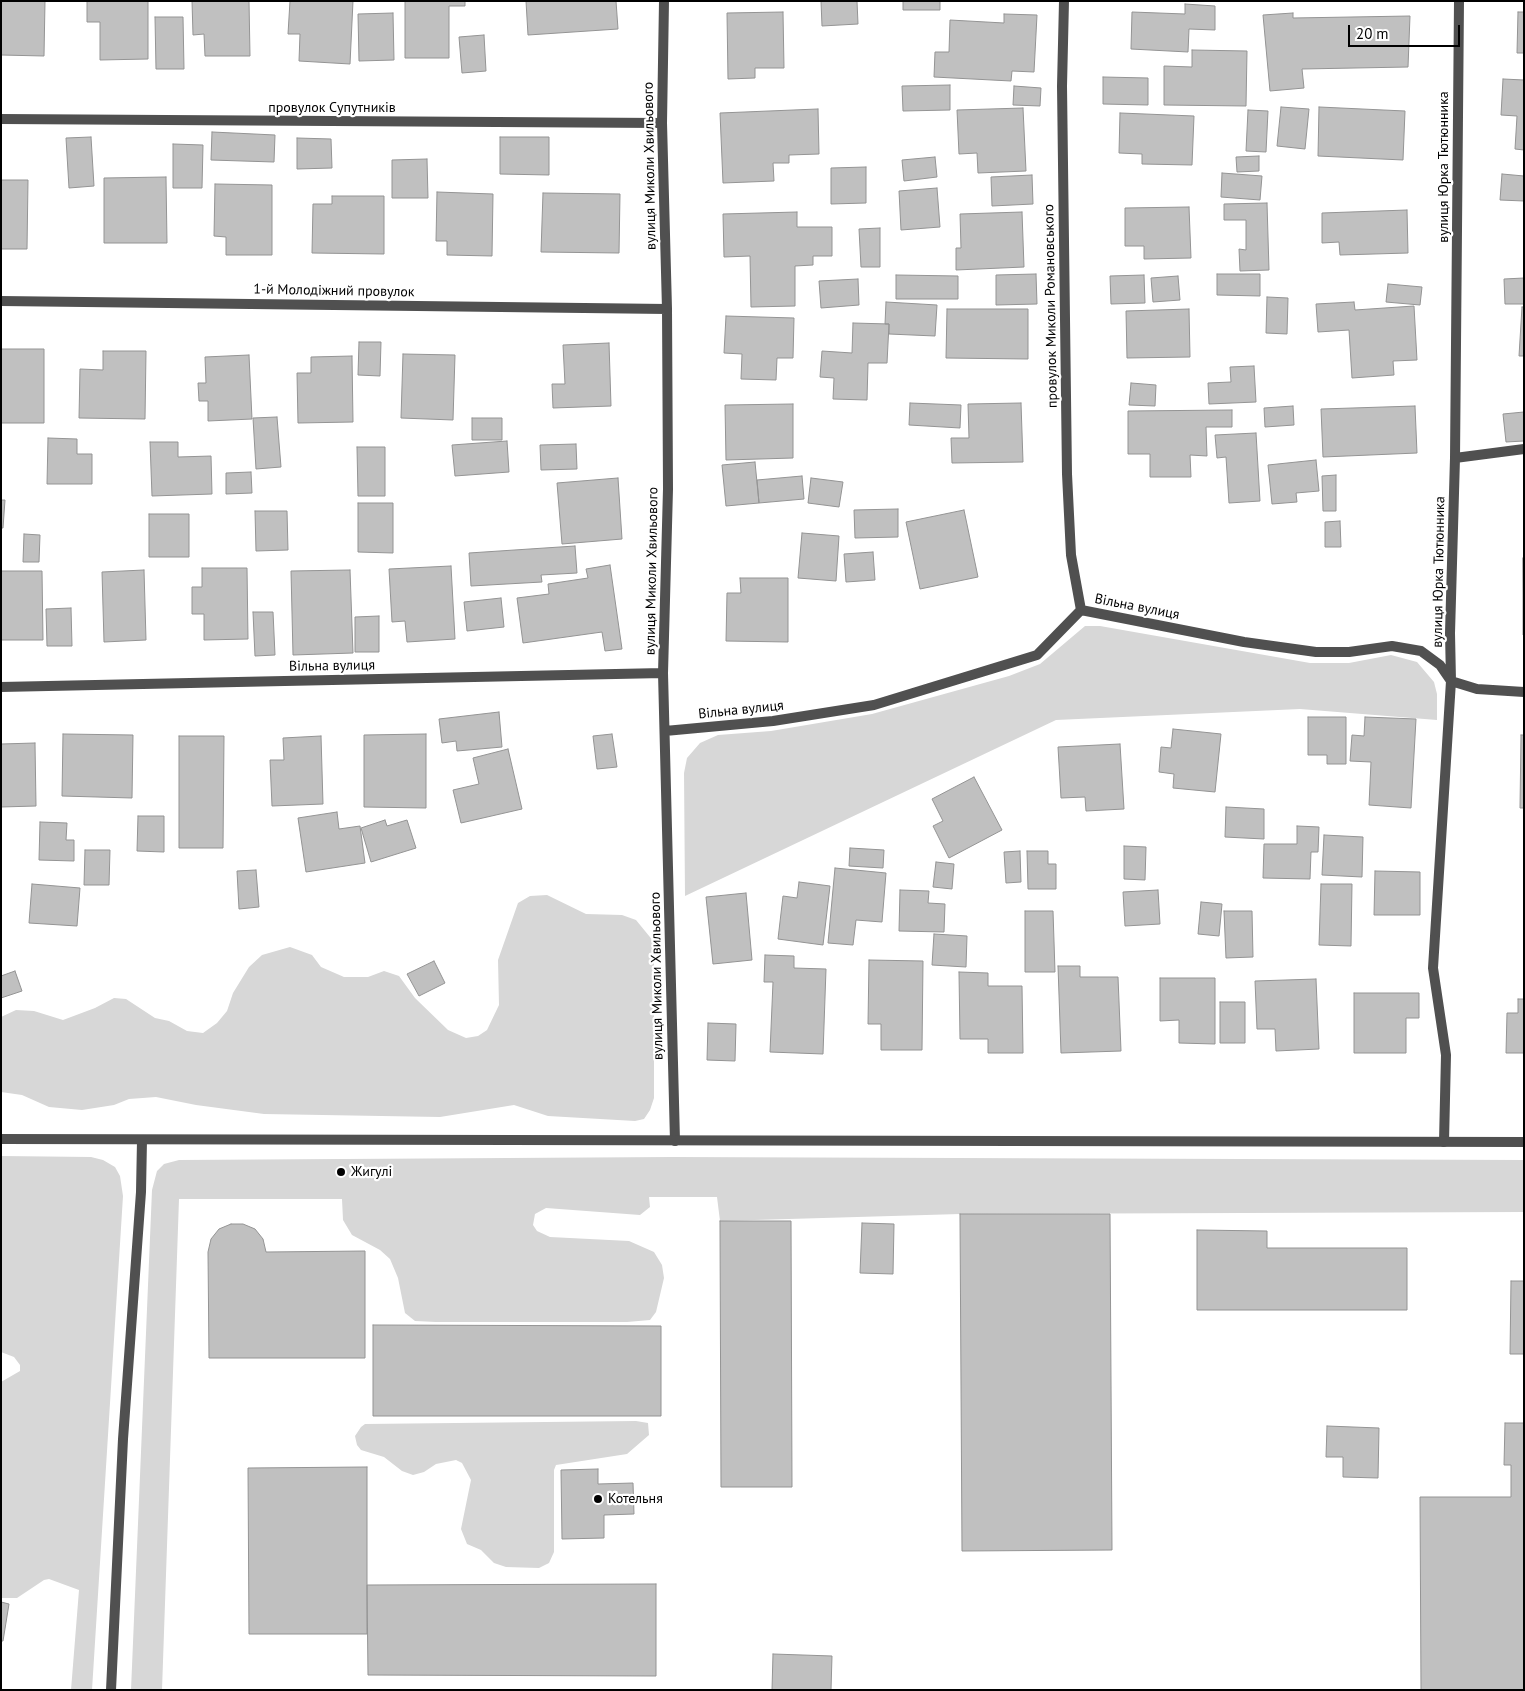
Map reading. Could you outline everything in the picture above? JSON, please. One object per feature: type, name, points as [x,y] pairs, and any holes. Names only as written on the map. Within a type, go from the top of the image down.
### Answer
[{"type":"street","name":"вулиця Миколи Хвильового","points":[[664,1],[662,123],[667,309],[668,489],[663,673],[675,1141]]},
{"type":"street","name":"провулок Миколи Романовського","points":[[1064,1],[1062,86],[1067,474],[1071,555],[1081,610]]},
{"type":"street","name":"вулиця Юрка Тютюнника","points":[[1444,1142],[1446,1054],[1433,968],[1451,680],[1450,633],[1455,458],[1459,1]]},
{"type":"street","name":"провулок Супутників","points":[[1,120],[662,123]]},
{"type":"street","name":"1-й Молодіжний провулок","points":[[1,301],[667,309]]},
{"type":"street","points":[[1455,458],[1524,449]]},
{"type":"street","name":"Вільна вулиця","points":[[665,731],[773,722],[874,705],[1037,655],[1081,610],[1244,642],[1316,652],[1349,652],[1392,646],[1421,651],[1440,665],[1451,680]]},
{"type":"street","name":"Вільна вулиця","points":[[1,686],[663,673]]},
{"type":"street","points":[[1451,680],[1477,689],[1524,692]]},
{"type":"street","points":[[1,1139],[1524,1142]]},
{"type":"street","points":[[111,1690],[123,1439],[141,1192],[142,1140]]},
{"type":"shaded area","points":[[1085,626],[1100,626],[1310,663],[1349,663],[1391,655],[1417,662],[1434,682],[1437,694],[1437,720],[1300,709],[1056,720],[685,896],[684,773],[687,758],[700,743],[718,735],[771,731],[872,714],[1009,676],[1040,664]]},
{"type":"shaded area","points":[[547,895],[586,914],[622,915],[636,920],[654,942],[654,1098],[650,1110],[644,1119],[635,1121],[548,1116],[514,1105],[440,1117],[264,1114],[196,1105],[156,1097],[129,1099],[114,1105],[82,1110],[49,1107],[22,1095],[1,1092],[1,1017],[16,1010],[34,1011],[63,1020],[95,1008],[114,998],[126,999],[155,1018],[169,1021],[187,1031],[203,1033],[217,1023],[227,1011],[233,993],[249,967],[262,955],[290,947],[312,955],[321,967],[344,977],[368,977],[384,971],[399,976],[415,998],[448,1030],[466,1038],[478,1036],[487,1030],[499,1005],[498,960],[518,903],[530,896]]},
{"type":"shaded area","points":[[1,1156],[91,1157],[103,1160],[115,1167],[120,1176],[123,1196],[92,1690],[71,1690],[79,1590],[49,1579],[44,1580],[17,1598],[1,1598],[1,1382],[20,1371],[20,1365],[14,1357],[1,1352]]},
{"type":"shaded area","points":[[672,1157],[1524,1160],[1524,1212],[960,1214],[720,1221],[717,1197],[649,1197],[650,1207],[640,1215],[546,1208],[535,1214],[533,1225],[537,1231],[550,1237],[629,1241],[654,1252],[662,1265],[664,1278],[656,1312],[650,1320],[627,1322],[436,1322],[415,1321],[405,1313],[398,1278],[390,1259],[380,1250],[352,1235],[343,1220],[342,1199],[179,1199],[162,1690],[131,1690],[152,1190],[157,1171],[164,1164],[179,1160]]},
{"type":"shaded area","points":[[636,1421],[648,1423],[649,1435],[627,1454],[556,1465],[554,1470],[554,1552],[549,1563],[539,1568],[506,1567],[494,1563],[481,1550],[467,1544],[461,1529],[471,1480],[462,1463],[456,1460],[436,1464],[424,1472],[413,1475],[402,1471],[384,1457],[361,1450],[357,1445],[355,1436],[365,1424]]},
{"type":"building","points":[[1,1],[45,1],[44,56],[1,55]]},
{"type":"building","points":[[87,1],[148,1],[148,59],[100,60],[100,22],[87,22]]},
{"type":"building","points":[[192,1],[249,1],[250,56],[205,56],[204,34],[193,35]]},
{"type":"building","points":[[290,1],[353,1],[350,64],[299,61],[300,34],[288,34]]},
{"type":"building","points":[[405,1],[465,1],[465,6],[449,6],[449,58],[405,58]]},
{"type":"building","points":[[526,1],[616,1],[618,29],[528,35]]},
{"type":"building","points":[[821,1],[857,1],[858,24],[822,26]]},
{"type":"building","points":[[903,1],[940,1],[940,10],[903,10]]},
{"type":"building","points":[[1185,4],[1215,6],[1215,30],[1189,29],[1188,52],[1131,49],[1132,12],[1185,14]]},
{"type":"building","points":[[783,12],[784,68],[755,68],[755,78],[728,79],[727,13]]},
{"type":"building","points":[[1518,12],[1524,12],[1524,53],[1517,53]]},
{"type":"building","points":[[393,13],[394,60],[359,61],[358,14]]},
{"type":"building","points":[[1293,13],[1293,18],[1410,16],[1408,67],[1302,69],[1304,88],[1270,91],[1263,15]]},
{"type":"building","points":[[1004,14],[1037,15],[1034,72],[1012,71],[1011,81],[934,77],[935,52],[949,52],[950,20],[1004,23]]},
{"type":"building","points":[[155,17],[183,17],[184,69],[156,69]]},
{"type":"building","points":[[484,35],[486,71],[462,73],[459,37]]},
{"type":"building","points":[[1192,50],[1247,51],[1246,106],[1164,105],[1164,66],[1192,67]]},
{"type":"building","points":[[1103,77],[1148,78],[1148,105],[1103,104]]},
{"type":"building","points":[[1503,79],[1524,80],[1524,150],[1515,149],[1517,116],[1501,115]]},
{"type":"building","points":[[950,85],[950,110],[903,111],[902,86]]},
{"type":"building","points":[[1014,86],[1041,88],[1040,106],[1013,105]]},
{"type":"building","points":[[1281,107],[1309,109],[1305,149],[1277,146]]},
{"type":"building","points":[[1319,107],[1405,111],[1403,160],[1318,156]]},
{"type":"building","points":[[1023,108],[1026,171],[978,173],[977,153],[959,154],[957,110]]},
{"type":"building","points":[[818,109],[819,154],[789,155],[789,163],[773,163],[774,181],[723,183],[720,113]]},
{"type":"building","points":[[1248,110],[1268,111],[1266,152],[1246,151]]},
{"type":"building","points":[[1120,113],[1194,116],[1192,165],[1142,164],[1142,154],[1119,153]]},
{"type":"building","points":[[212,132],[275,135],[274,162],[211,160]]},
{"type":"building","points":[[91,137],[94,186],[69,188],[66,138]]},
{"type":"building","points":[[500,137],[549,137],[549,175],[500,174]]},
{"type":"building","points":[[297,138],[331,139],[332,168],[297,169]]},
{"type":"building","points":[[173,144],[203,145],[202,188],[173,188]]},
{"type":"building","points":[[1259,156],[1259,171],[1237,172],[1236,157]]},
{"type":"building","points":[[935,157],[937,177],[904,181],[902,160]]},
{"type":"building","points":[[427,159],[428,198],[392,198],[392,160]]},
{"type":"building","points":[[866,167],[866,203],[831,204],[831,168]]},
{"type":"building","points":[[1222,173],[1262,176],[1260,200],[1221,197]]},
{"type":"building","points":[[1502,174],[1524,176],[1524,201],[1500,200]]},
{"type":"building","points":[[1032,175],[1033,204],[992,206],[991,177]]},
{"type":"building","points":[[166,177],[167,243],[104,243],[104,178]]},
{"type":"building","points":[[1,180],[28,180],[27,249],[1,249]]},
{"type":"building","points":[[215,184],[272,185],[272,255],[226,255],[226,237],[214,236]]},
{"type":"building","points":[[937,188],[940,227],[901,230],[899,191]]},
{"type":"building","points":[[437,192],[493,194],[492,256],[447,255],[447,241],[436,241]]},
{"type":"building","points":[[543,193],[620,194],[619,253],[541,252]]},
{"type":"building","points":[[332,196],[384,196],[384,254],[312,253],[313,204],[332,204]]},
{"type":"building","points":[[1267,203],[1269,270],[1240,271],[1239,249],[1246,250],[1246,220],[1224,220],[1224,204]]},
{"type":"building","points":[[1189,207],[1191,258],[1144,259],[1144,246],[1125,246],[1125,208]]},
{"type":"building","points":[[1407,210],[1408,253],[1340,255],[1339,242],[1322,243],[1322,213]]},
{"type":"building","points":[[797,212],[797,227],[832,227],[832,256],[813,256],[813,265],[795,266],[795,306],[751,307],[750,256],[724,257],[723,214]]},
{"type":"building","points":[[1022,212],[1024,267],[956,270],[956,248],[961,248],[960,214]]},
{"type":"building","points":[[880,228],[880,267],[861,267],[859,229]]},
{"type":"building","points":[[1036,274],[1037,304],[996,305],[996,275]]},
{"type":"building","points":[[1217,274],[1260,274],[1260,296],[1217,295]]},
{"type":"building","points":[[896,275],[958,276],[958,299],[896,299]]},
{"type":"building","points":[[1144,275],[1145,303],[1111,304],[1110,276]]},
{"type":"building","points":[[1178,276],[1180,300],[1153,302],[1151,278]]},
{"type":"building","points":[[1524,278],[1524,304],[1505,304],[1504,279]]},
{"type":"building","points":[[858,279],[859,305],[821,308],[819,281]]},
{"type":"building","points":[[1388,284],[1422,287],[1420,305],[1386,302]]},
{"type":"building","points":[[1267,297],[1288,298],[1287,334],[1266,333]]},
{"type":"building","points":[[886,302],[937,305],[935,336],[889,334],[889,324],[885,324]]},
{"type":"building","points":[[1354,302],[1355,310],[1414,306],[1417,360],[1393,361],[1394,375],[1352,378],[1349,330],[1318,332],[1316,304]]},
{"type":"building","points":[[1522,307],[1524,307],[1524,356],[1519,356]]},
{"type":"building","points":[[947,309],[1028,309],[1028,359],[946,358]]},
{"type":"building","points":[[1189,309],[1190,357],[1127,358],[1126,311]]},
{"type":"building","points":[[726,316],[794,318],[793,358],[777,358],[776,380],[741,379],[742,354],[724,353]]},
{"type":"building","points":[[853,323],[889,324],[887,363],[868,363],[867,400],[833,399],[834,378],[820,377],[822,351],[852,353]]},
{"type":"building","points":[[359,342],[381,342],[380,376],[358,375]]},
{"type":"building","points":[[609,343],[611,406],[553,408],[552,384],[565,384],[563,345]]},
{"type":"building","points":[[1,349],[44,349],[44,423],[1,423]]},
{"type":"building","points":[[103,351],[146,351],[145,419],[79,418],[80,369],[103,370]]},
{"type":"building","points":[[403,354],[455,355],[453,420],[401,418]]},
{"type":"building","points":[[249,355],[252,419],[208,421],[208,401],[199,401],[198,383],[206,383],[205,357]]},
{"type":"building","points":[[352,356],[353,422],[298,423],[297,373],[311,373],[311,357]]},
{"type":"building","points":[[1254,366],[1256,402],[1209,404],[1208,383],[1231,382],[1230,367]]},
{"type":"building","points":[[1131,383],[1156,385],[1155,406],[1129,405]]},
{"type":"building","points":[[910,403],[961,405],[960,428],[909,425]]},
{"type":"building","points":[[1021,403],[1023,462],[952,463],[951,438],[969,438],[968,404]]},
{"type":"building","points":[[793,404],[793,458],[726,460],[725,405]]},
{"type":"building","points":[[1293,406],[1294,425],[1265,427],[1264,408]]},
{"type":"building","points":[[1415,406],[1417,453],[1323,457],[1321,409]]},
{"type":"building","points":[[1232,410],[1232,427],[1206,427],[1207,456],[1190,455],[1191,477],[1150,477],[1150,454],[1128,454],[1128,411]]},
{"type":"building","points":[[1524,412],[1524,441],[1506,442],[1503,414]]},
{"type":"building","points":[[277,417],[281,467],[256,469],[253,418]]},
{"type":"building","points":[[472,418],[502,418],[502,440],[472,440]]},
{"type":"building","points":[[1256,433],[1260,501],[1229,503],[1226,457],[1217,458],[1215,435]]},
{"type":"building","points":[[48,438],[77,439],[77,454],[92,454],[92,484],[47,484]]},
{"type":"building","points":[[507,441],[509,472],[455,476],[452,445]]},
{"type":"building","points":[[150,442],[178,442],[178,457],[211,456],[212,494],[152,496]]},
{"type":"building","points":[[576,444],[577,469],[541,470],[540,445]]},
{"type":"building","points":[[357,447],[385,447],[385,496],[358,496]]},
{"type":"building","points":[[1316,460],[1319,491],[1296,493],[1297,502],[1272,504],[1268,465]]},
{"type":"building","points":[[755,462],[759,503],[726,506],[722,465]]},
{"type":"building","points":[[251,472],[252,493],[226,494],[226,473]]},
{"type":"building","points":[[1336,475],[1336,511],[1323,511],[1322,476]]},
{"type":"building","points":[[802,476],[804,499],[759,503],[757,480]]},
{"type":"building","points":[[618,478],[622,539],[562,544],[557,483]]},
{"type":"building","points":[[811,478],[843,482],[839,507],[808,503]]},
{"type":"building","points":[[1,500],[5,500],[3,528],[1,528]]},
{"type":"building","points":[[358,503],[393,503],[393,553],[358,552]]},
{"type":"building","points":[[898,509],[898,537],[855,538],[854,510]]},
{"type":"building","points":[[964,510],[978,577],[920,589],[906,522]]},
{"type":"building","points":[[255,511],[287,511],[288,550],[256,551]]},
{"type":"building","points":[[149,514],[189,514],[189,557],[149,557]]},
{"type":"building","points":[[1340,521],[1341,547],[1325,547],[1325,522]]},
{"type":"building","points":[[802,533],[839,536],[836,581],[798,578]]},
{"type":"building","points":[[24,534],[40,535],[39,562],[23,562]]},
{"type":"building","points":[[575,546],[577,573],[541,575],[542,582],[471,586],[469,553]]},
{"type":"building","points":[[873,552],[875,580],[846,582],[844,554]]},
{"type":"building","points":[[1523,558],[1524,635],[1523,635]]},
{"type":"building","points":[[610,565],[622,649],[605,651],[602,632],[523,643],[517,598],[549,594],[548,584],[588,578],[586,569]]},
{"type":"building","points":[[451,566],[455,639],[407,642],[405,621],[392,622],[389,569]]},
{"type":"building","points":[[202,568],[247,568],[248,639],[204,640],[204,614],[192,614],[192,587],[202,587]]},
{"type":"building","points":[[144,570],[146,640],[104,642],[102,572]]},
{"type":"building","points":[[350,570],[353,653],[293,655],[291,571]]},
{"type":"building","points":[[1,571],[42,571],[43,640],[1,640]]},
{"type":"building","points":[[740,578],[788,578],[788,642],[726,641],[727,593],[741,593]]},
{"type":"building","points":[[501,598],[504,627],[467,631],[464,602]]},
{"type":"building","points":[[71,608],[72,646],[47,646],[46,609]]},
{"type":"building","points":[[253,612],[273,612],[275,655],[255,656]]},
{"type":"building","points":[[379,616],[379,652],[355,652],[355,617]]},
{"type":"building","points":[[499,712],[502,747],[457,751],[456,741],[442,743],[439,719]]},
{"type":"building","points":[[1308,717],[1346,717],[1346,764],[1327,764],[1327,755],[1308,755]]},
{"type":"building","points":[[1365,717],[1416,719],[1411,808],[1369,805],[1371,762],[1350,761],[1352,735],[1364,736]]},
{"type":"building","points":[[1173,729],[1221,734],[1215,792],[1173,788],[1174,774],[1159,772],[1161,747],[1171,748]]},
{"type":"building","points":[[63,734],[133,735],[132,798],[62,796]]},
{"type":"building","points":[[426,734],[426,808],[364,807],[364,735]]},
{"type":"building","points":[[612,734],[617,767],[597,769],[593,736]]},
{"type":"building","points":[[1521,735],[1524,735],[1524,808],[1520,808]]},
{"type":"building","points":[[179,736],[224,736],[223,848],[179,848]]},
{"type":"building","points":[[321,736],[323,804],[272,806],[270,760],[284,760],[283,738]]},
{"type":"building","points":[[35,743],[36,806],[1,807],[1,744]]},
{"type":"building","points":[[1120,744],[1124,809],[1086,811],[1085,797],[1061,798],[1058,747]]},
{"type":"building","points":[[508,749],[522,809],[461,823],[453,790],[479,784],[473,758]]},
{"type":"building","points":[[974,777],[1002,830],[949,858],[933,826],[943,821],[932,799]]},
{"type":"building","points":[[1226,807],[1264,809],[1264,839],[1225,837]]},
{"type":"building","points":[[337,812],[339,829],[360,826],[365,863],[306,872],[298,818]]},
{"type":"building","points":[[138,816],[164,816],[164,852],[137,851]]},
{"type":"building","points":[[385,820],[387,826],[407,820],[416,848],[371,862],[361,828]]},
{"type":"building","points":[[40,822],[67,823],[66,840],[74,840],[74,861],[39,860]]},
{"type":"building","points":[[1297,826],[1319,827],[1318,852],[1311,852],[1310,879],[1263,878],[1264,844],[1297,844]]},
{"type":"building","points":[[1324,835],[1363,837],[1362,877],[1322,875]]},
{"type":"building","points":[[1124,846],[1146,847],[1145,880],[1124,879]]},
{"type":"building","points":[[850,848],[884,850],[883,868],[849,866]]},
{"type":"building","points":[[85,850],[110,850],[109,885],[84,885]]},
{"type":"building","points":[[1020,851],[1021,882],[1006,883],[1004,852]]},
{"type":"building","points":[[1027,851],[1048,851],[1048,864],[1056,864],[1056,889],[1028,889]]},
{"type":"building","points":[[936,862],[954,864],[952,889],[933,887]]},
{"type":"building","points":[[835,868],[886,873],[882,922],[856,920],[853,945],[828,943]]},
{"type":"building","points":[[256,870],[259,907],[239,909],[237,871]]},
{"type":"building","points":[[1375,871],[1420,872],[1420,915],[1374,915]]},
{"type":"building","points":[[799,882],[830,886],[823,945],[778,939],[783,896],[797,898]]},
{"type":"building","points":[[32,884],[80,888],[77,926],[29,923]]},
{"type":"building","points":[[1321,884],[1352,884],[1351,946],[1319,945]]},
{"type":"building","points":[[900,890],[929,891],[928,903],[945,904],[944,932],[899,931]]},
{"type":"building","points":[[1158,890],[1160,924],[1125,926],[1123,892]]},
{"type":"building","points":[[746,893],[752,960],[713,964],[706,897]]},
{"type":"building","points":[[1201,902],[1222,904],[1219,936],[1198,934]]},
{"type":"building","points":[[1025,911],[1053,911],[1055,972],[1025,972]]},
{"type":"building","points":[[1224,911],[1252,911],[1253,957],[1226,958]]},
{"type":"building","points":[[934,934],[967,936],[966,967],[932,965]]},
{"type":"building","points":[[765,955],[794,956],[794,968],[826,969],[823,1054],[770,1052],[773,982],[764,982]]},
{"type":"building","points":[[869,960],[923,961],[922,1050],[881,1050],[881,1024],[868,1024]]},
{"type":"building","points":[[434,961],[445,983],[419,996],[407,974]]},
{"type":"building","points":[[1058,966],[1080,966],[1080,977],[1118,977],[1121,1051],[1061,1053]]},
{"type":"building","points":[[15,971],[22,991],[1,998],[1,976]]},
{"type":"building","points":[[959,972],[988,973],[988,986],[1022,986],[1023,1053],[988,1053],[988,1039],[960,1039]]},
{"type":"building","points":[[1160,978],[1215,978],[1215,1044],[1179,1043],[1179,1020],[1160,1021]]},
{"type":"building","points":[[1316,979],[1319,1049],[1276,1051],[1275,1029],[1257,1029],[1255,981]]},
{"type":"building","points":[[1354,993],[1419,993],[1419,1018],[1406,1018],[1406,1053],[1354,1053]]},
{"type":"building","points":[[1518,999],[1524,999],[1524,1053],[1506,1053],[1507,1013],[1518,1013]]},
{"type":"building","points":[[1220,1002],[1245,1002],[1245,1043],[1220,1043]]},
{"type":"building","points":[[708,1023],[736,1024],[735,1061],[707,1060]]},
{"type":"building","points":[[960,1214],[1110,1214],[1112,1550],[962,1551]]},
{"type":"building","points":[[720,1221],[791,1221],[792,1487],[721,1487]]},
{"type":"building","points":[[862,1223],[894,1224],[893,1274],[860,1273]]},
{"type":"building","points":[[231,1224],[243,1224],[255,1229],[263,1239],[266,1252],[365,1251],[365,1358],[209,1358],[208,1252],[211,1239],[219,1229]]},
{"type":"building","points":[[1197,1230],[1267,1231],[1267,1248],[1407,1248],[1407,1310],[1197,1310]]},
{"type":"building","points":[[1511,1281],[1524,1281],[1524,1354],[1510,1354]]},
{"type":"building","points":[[373,1325],[661,1326],[661,1416],[373,1416]]},
{"type":"building","points":[[1505,1423],[1524,1423],[1524,1690],[1421,1690],[1420,1497],[1511,1497],[1511,1465],[1504,1465]]},
{"type":"building","points":[[1327,1426],[1379,1428],[1378,1478],[1343,1477],[1343,1457],[1326,1457]]},
{"type":"building","points":[[367,1467],[367,1634],[249,1634],[248,1468]]},
{"type":"building","name":"Котельня","points":[[598,1469],[598,1484],[633,1483],[634,1514],[604,1515],[604,1538],[562,1539],[561,1470]]},
{"type":"building","points":[[656,1584],[656,1676],[368,1675],[367,1585]]},
{"type":"building","points":[[1,1602],[9,1604],[3,1641],[1,1641]]},
{"type":"building","points":[[773,1654],[832,1656],[831,1690],[772,1690]]},
{"type":"place","name":"Жигулі","points":[[341,1172]]},
{"type":"place","name":"Котельня","points":[[598,1499]]}]
